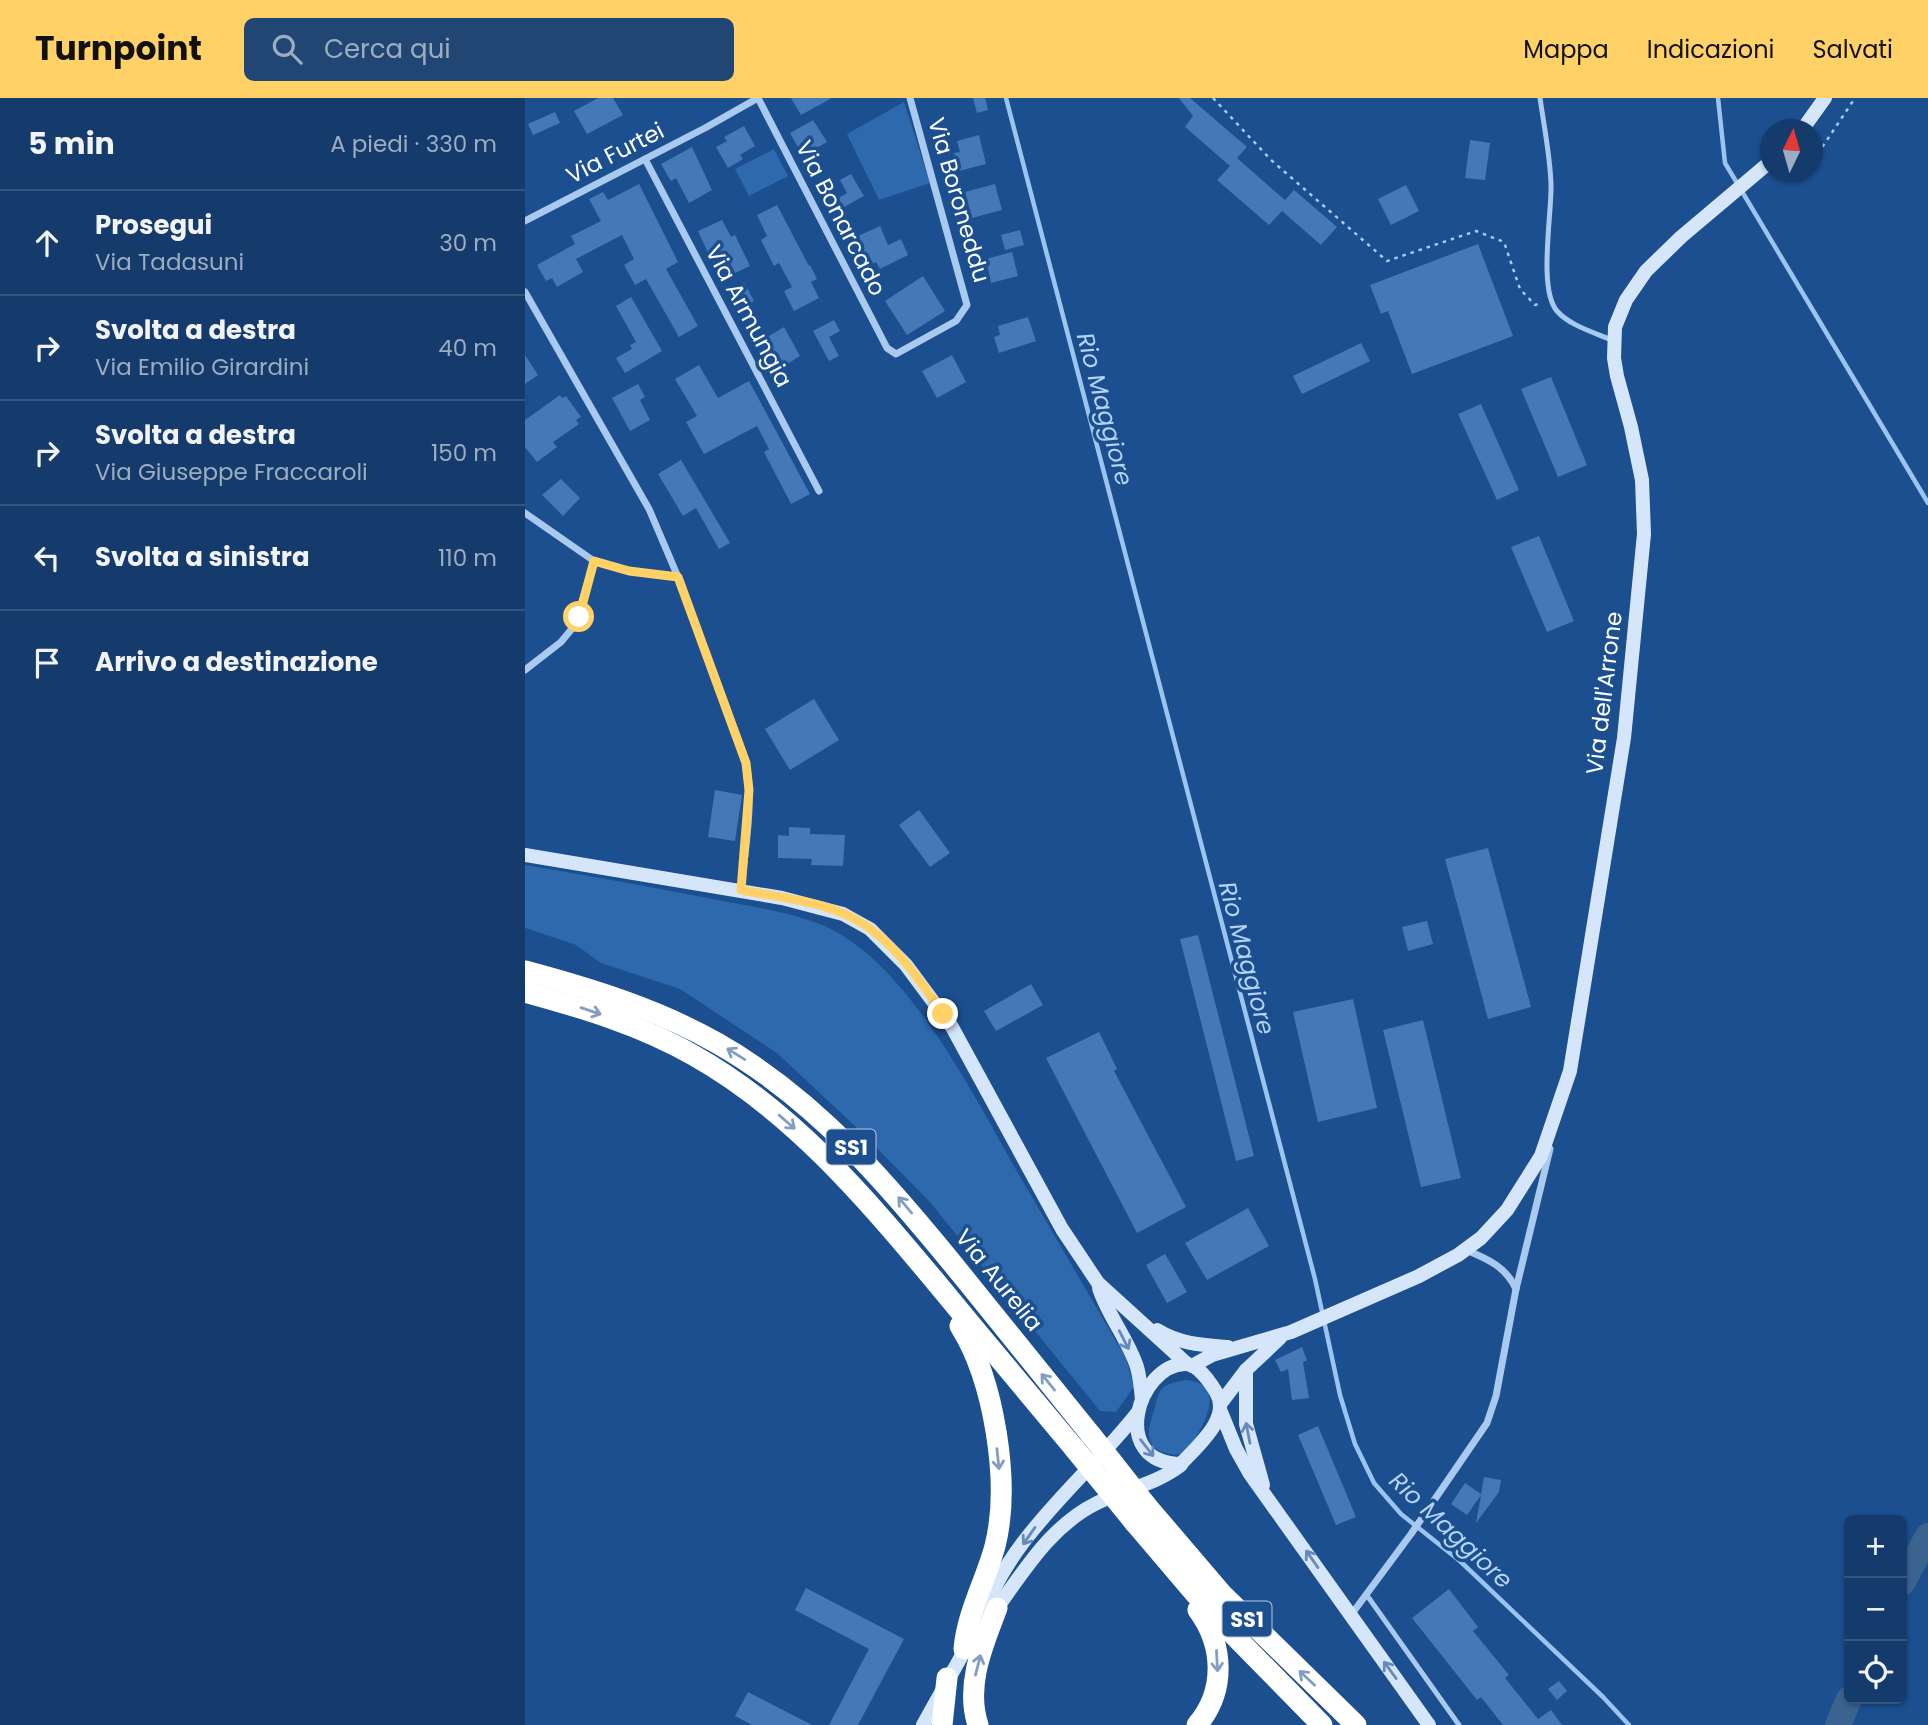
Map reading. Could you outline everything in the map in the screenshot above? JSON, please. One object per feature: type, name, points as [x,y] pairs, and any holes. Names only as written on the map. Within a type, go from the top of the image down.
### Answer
[{"type":"highway","name":"Via Aurelia","points":[[525,971],[619,998],[683,1026],[739,1056],[804,1105],[851,1147],[897,1195],[1082,1442],[1140,1514],[1356,1725]]},
{"type":"highway","name":"Via Aurelia","points":[[525,992],[582,1008],[666,1040],[725,1074],[765,1103],[811,1143],[1082,1442]]},
{"type":"highway","points":[[904,1244],[911,1263],[955,1318],[971,1345],[982,1371],[991,1406],[999,1465],[1000,1521],[992,1555],[968,1626],[964,1649]]},
{"type":"highway","name":"Via Aurelia","points":[[1140,1514],[1151,1542],[1209,1610],[1322,1725]]},
{"type":"highway","points":[[1151,1542],[1150,1554],[1203,1617],[1216,1647],[1218,1669],[1215,1693],[1198,1725]]},
{"type":"highway","points":[[978,1725],[973,1695],[989,1614]]},
{"type":"highway","points":[[943,1725],[947,1678]]},
{"type":"street","name":"Via Furtei","points":[[525,220],[758,98]]},
{"type":"street","name":"Via Bonarcado","points":[[758,98],[892,354]]},
{"type":"street","name":"Via Boroneddu","points":[[892,354],[902,353],[956,321],[967,305],[910,98]]},
{"type":"street","points":[[1810,119],[1825,98]]},
{"type":"street","name":"Via Armungia","points":[[645,159],[819,491]]},
{"type":"street","name":"Via dell'Arrone","points":[[1350,1615],[1411,1534],[1487,1423],[1496,1396],[1516,1289],[1570,1071],[1624,737],[1644,534],[1642,481],[1617,376],[1614,341],[1619,314],[1635,284],[1681,237],[1760,170]]},
{"type":"street","points":[[525,292],[649,509],[678,577],[746,763],[749,790],[741,890]]},
{"type":"street","points":[[525,513],[594,561],[629,571],[678,577]]},
{"type":"street","points":[[525,670],[561,642],[575,625],[594,561]]},
{"type":"street","points":[[525,855],[804,902],[850,917],[878,935],[906,965],[951,1027],[1062,1229],[1098,1283],[1213,1387],[1240,1458],[1429,1725]]},
{"type":"street","points":[[989,1614],[986,1603],[1041,1519],[1113,1443],[1159,1376],[1169,1369],[1294,1330],[1419,1276],[1466,1250],[1494,1225],[1519,1194],[1546,1147],[1561,1099]]},
{"type":"street","points":[[1466,1250],[1500,1267],[1510,1276],[1516,1289]]},
{"type":"street","points":[[1098,1283],[1104,1303],[1135,1360],[1140,1405],[1137,1433],[1144,1448],[1152,1456],[1164,1462],[1181,1464]]},
{"type":"street","points":[[1131,1315],[1175,1340],[1236,1347]]},
{"type":"street","points":[[923,1725],[964,1649],[1035,1555],[1073,1516],[1103,1500],[1162,1478],[1181,1464],[1204,1438],[1246,1370],[1273,1344],[1294,1330]]},
{"type":"street","points":[[1246,1370],[1247,1430],[1267,1494]]},
{"type":"lane","points":[[1540,98],[1551,172],[1552,203],[1547,272],[1551,300],[1557,311],[1566,318],[1614,341]]},
{"type":"lane","points":[[1366,1594],[1459,1725]]},
{"type":"path","points":[[1213,98],[1271,160],[1387,261],[1476,230],[1504,242],[1520,289],[1535,305],[1551,300]]},
{"type":"path","points":[[1823,145],[1855,98]]},
{"type":"shaded area","points":[[904,102],[930,183],[879,200],[847,134]]},
{"type":"shaded area","points":[[774,149],[788,176],[749,196],[735,169]]},
{"type":"shaded area","points":[[525,865],[792,915],[831,929],[861,948],[888,974],[939,1038],[1126,1358],[1134,1387],[1116,1412],[1100,1411],[929,1201],[855,1126],[777,1053],[680,989],[601,963],[576,945],[525,928]]},
{"type":"shaded area","points":[[1185,1380],[1204,1386],[1210,1399],[1209,1407],[1191,1446],[1175,1455],[1162,1452],[1152,1444],[1150,1422],[1161,1390],[1171,1383]]},
{"type":"building","points":[[598,98],[613,98],[623,115],[587,134],[574,111]]},
{"type":"building","points":[[791,98],[832,98],[801,115]]},
{"type":"building","points":[[973,98],[985,98],[988,110],[977,113]]},
{"type":"building","points":[[1179,98],[1190,98],[1247,147],[1237,158],[1285,200],[1294,190],[1337,227],[1321,245],[1282,211],[1269,225],[1217,180],[1230,166],[1185,127],[1193,116]]},
{"type":"building","points":[[555,112],[560,123],[533,135],[528,124]]},
{"type":"building","points":[[813,120],[827,142],[803,156],[790,133]]},
{"type":"building","points":[[744,126],[755,146],[740,155],[743,159],[728,168],[716,147],[727,141],[724,137]]},
{"type":"building","points":[[979,135],[986,164],[959,171],[954,153],[960,152],[957,141]]},
{"type":"building","points":[[1470,140],[1490,143],[1485,180],[1465,178]]},
{"type":"building","points":[[692,147],[712,190],[689,203],[676,178],[671,181],[661,164]]},
{"type":"building","points":[[851,174],[864,196],[844,207],[838,198],[847,193],[840,180]]},
{"type":"building","points":[[639,184],[678,262],[666,269],[698,326],[679,337],[646,279],[635,285],[624,265],[634,259],[622,235],[576,259],[583,272],[557,287],[552,278],[546,281],[537,265],[575,244],[571,236],[601,221],[589,199],[603,192],[608,200]]},
{"type":"building","points":[[995,184],[1002,210],[972,218],[965,192]]},
{"type":"building","points":[[1406,185],[1419,211],[1391,225],[1378,199]]},
{"type":"building","points":[[777,205],[817,279],[811,282],[819,298],[794,311],[784,291],[792,287],[779,263],[774,266],[761,240],[767,236],[757,215]]},
{"type":"building","points":[[722,220],[731,237],[735,235],[750,266],[735,273],[730,263],[722,267],[714,250],[708,253],[698,231]]},
{"type":"building","points":[[880,226],[888,245],[901,239],[908,255],[880,269],[876,262],[870,265],[856,237]]},
{"type":"building","points":[[1020,230],[1024,245],[1005,250],[1001,235]]},
{"type":"building","points":[[1478,244],[1513,336],[1412,374],[1388,311],[1381,314],[1370,285]]},
{"type":"building","points":[[1012,252],[1018,276],[991,283],[986,259]]},
{"type":"building","points":[[923,276],[945,311],[907,335],[885,301]]},
{"type":"building","points":[[744,282],[754,301],[737,310],[727,291]]},
{"type":"building","points":[[631,297],[662,351],[625,373],[616,358],[632,349],[630,345],[636,342],[616,306]]},
{"type":"building","points":[[1028,317],[1036,341],[999,353],[994,337],[1000,335],[998,326]]},
{"type":"building","points":[[834,320],[840,331],[829,337],[839,356],[829,361],[813,331]]},
{"type":"building","points":[[784,327],[800,356],[781,368],[764,339]]},
{"type":"building","points":[[1361,343],[1370,361],[1302,394],[1293,376]]},
{"type":"building","points":[[525,355],[538,375],[525,384]]},
{"type":"building","points":[[952,355],[966,382],[937,398],[922,371]]},
{"type":"building","points":[[699,365],[718,398],[749,381],[810,494],[791,504],[764,452],[769,449],[757,426],[704,454],[686,422],[697,416],[675,379]]},
{"type":"building","points":[[1551,377],[1587,465],[1558,477],[1521,389]]},
{"type":"building","points":[[638,384],[645,397],[640,400],[650,420],[630,431],[612,398]]},
{"type":"building","points":[[560,395],[562,398],[566,396],[581,417],[576,420],[579,424],[553,442],[557,447],[537,462],[525,447],[525,420]]},
{"type":"building","points":[[1481,404],[1519,490],[1497,500],[1458,414]]},
{"type":"building","points":[[681,460],[730,543],[719,549],[696,508],[683,516],[658,474]]},
{"type":"building","points":[[561,479],[580,498],[563,516],[542,495]]},
{"type":"building","points":[[1539,536],[1574,621],[1547,632],[1511,547]]},
{"type":"building","points":[[814,699],[839,740],[790,770],[765,729]]},
{"type":"building","points":[[715,790],[742,795],[735,841],[708,837]]},
{"type":"building","points":[[919,810],[950,853],[930,867],[899,825]]},
{"type":"building","points":[[789,827],[810,828],[810,834],[845,835],[843,866],[811,865],[812,859],[778,858],[778,835],[789,836]]},
{"type":"building","points":[[1488,848],[1531,1007],[1488,1019],[1445,859]]},
{"type":"building","points":[[1427,921],[1433,944],[1408,951],[1402,927]]},
{"type":"building","points":[[1198,935],[1254,1156],[1236,1161],[1180,939]]},
{"type":"building","points":[[1031,984],[1043,1005],[996,1031],[984,1011]]},
{"type":"building","points":[[1353,999],[1377,1108],[1318,1122],[1293,1012]]},
{"type":"building","points":[[1423,1020],[1461,1178],[1421,1187],[1383,1030]]},
{"type":"building","points":[[1099,1032],[1117,1069],[1114,1071],[1186,1207],[1137,1233],[1046,1058]]},
{"type":"building","points":[[1248,1208],[1269,1246],[1207,1280],[1185,1243]]},
{"type":"building","points":[[1165,1254],[1187,1292],[1167,1303],[1146,1265]]},
{"type":"building","points":[[1302,1347],[1307,1360],[1303,1362],[1309,1398],[1292,1400],[1288,1369],[1281,1372],[1275,1360]]},
{"type":"building","points":[[1318,1426],[1356,1517],[1336,1525],[1298,1435]]},
{"type":"building","points":[[1484,1477],[1501,1480],[1499,1492],[1476,1523],[1481,1495],[1467,1515],[1451,1504],[1465,1483],[1481,1494]]},
{"type":"building","points":[[806,1588],[904,1639],[858,1725],[829,1725],[869,1649],[795,1610]]},
{"type":"building","points":[[1449,1589],[1478,1627],[1473,1631],[1509,1675],[1505,1678],[1538,1719],[1551,1710],[1562,1725],[1503,1725],[1481,1697],[1477,1700],[1412,1618]]},
{"type":"building","points":[[1559,1681],[1567,1691],[1557,1700],[1548,1689]]},
{"type":"building","points":[[748,1692],[812,1725],[752,1725],[735,1716]]},
{"type":"waterway","name":"Rio Maggiore","points":[[1006,98],[1315,1279],[1340,1395],[1355,1444],[1374,1483],[1401,1514],[1460,1561],[1629,1725]]},
{"type":"waterway","points":[[1718,98],[1725,163],[1928,503]]},
{"type":"waterway","points":[[1905,1578],[1928,1536]]},
{"type":"waterway","points":[[1838,1725],[1847,1704]]},
{"type":"route","points":[[579,617],[594,561],[644,574],[678,577],[748,772],[741,890],[804,902],[858,921],[878,935],[906,965],[943,1014]]}]
